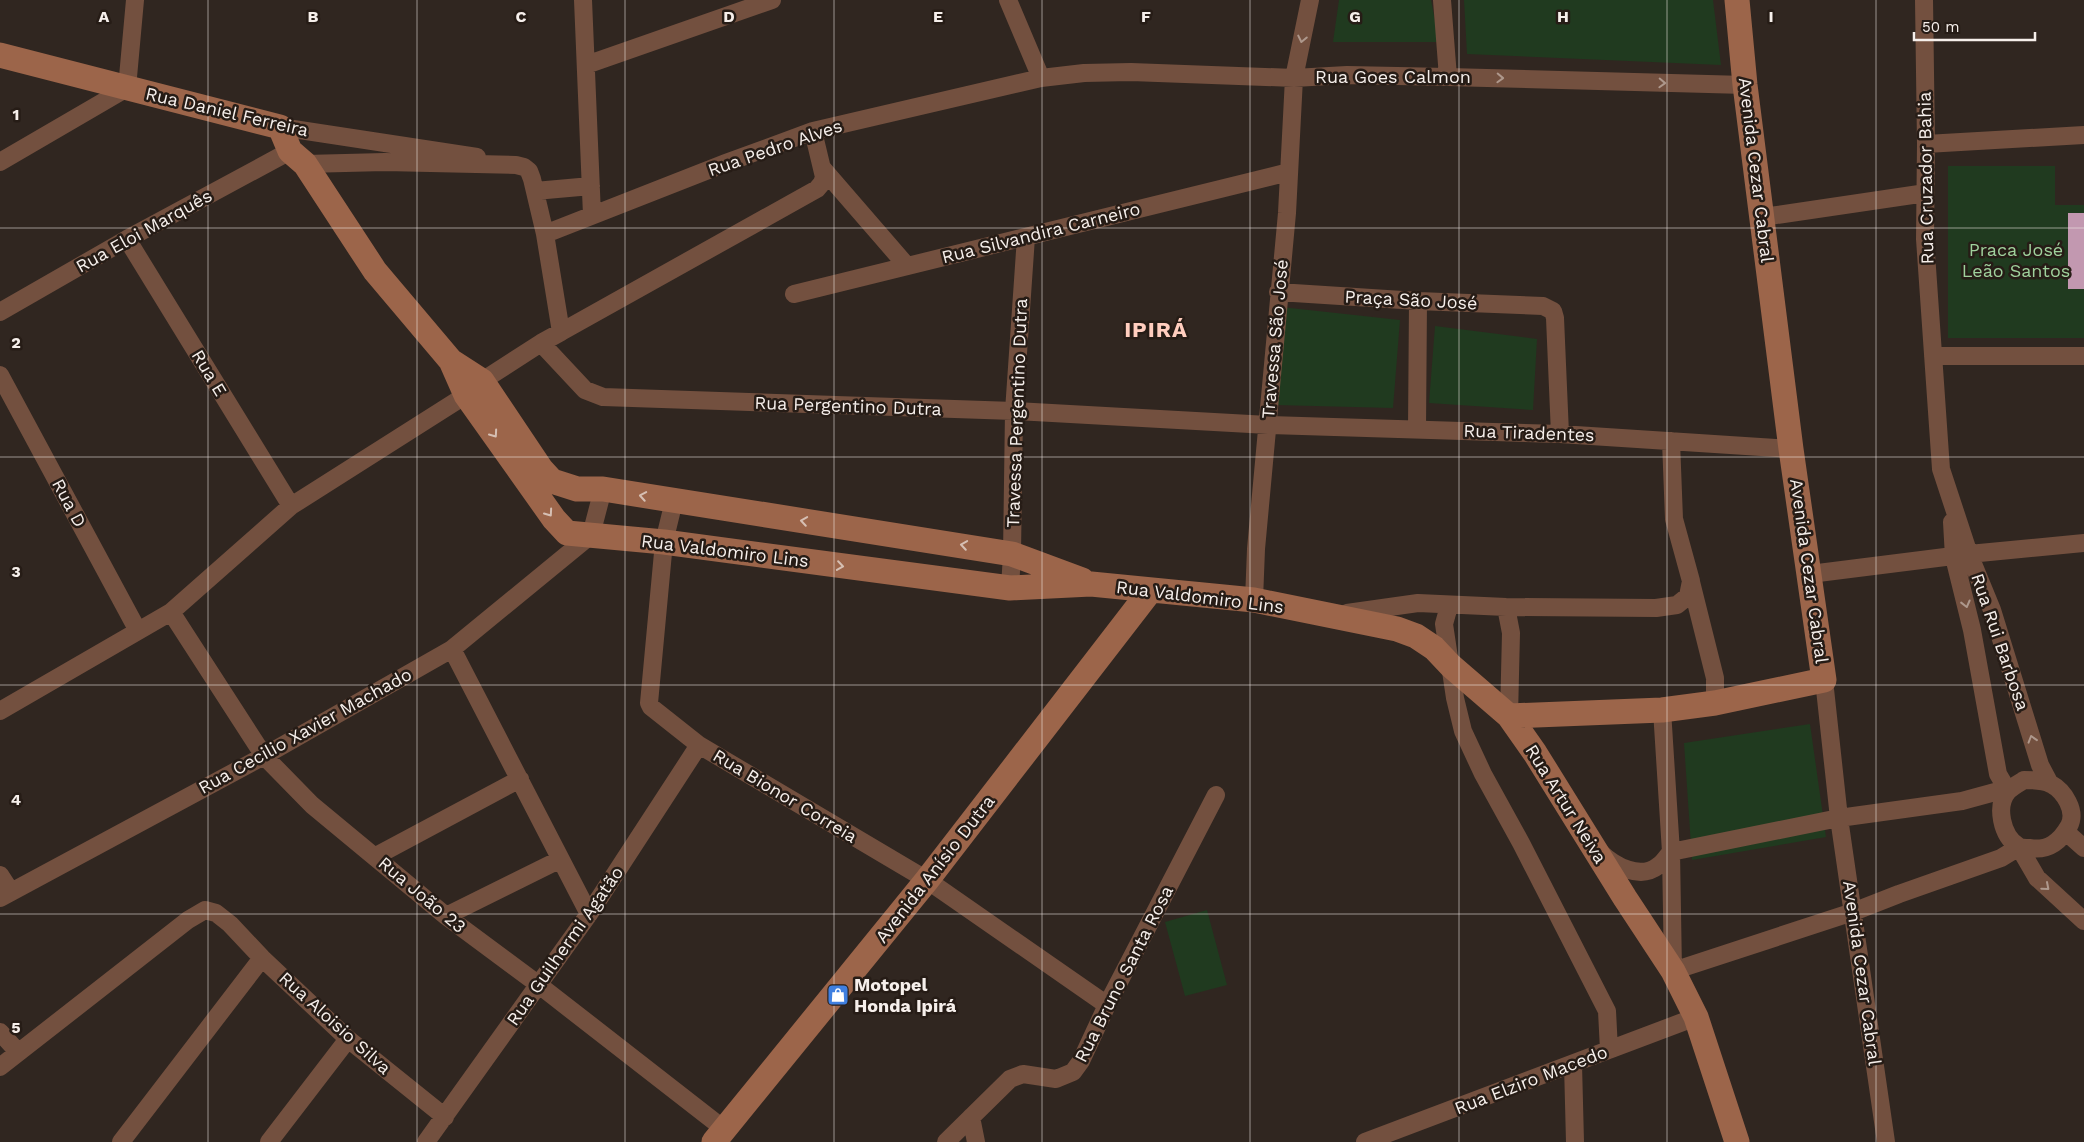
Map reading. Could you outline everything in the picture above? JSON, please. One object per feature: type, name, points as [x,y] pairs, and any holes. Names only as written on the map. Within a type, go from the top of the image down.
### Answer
[{"type":"main road","name":"Avenida Cezar Cabral","points":[[1737,0],[1745,85],[1791,449],[1824,680]]},
{"type":"main road","name":"Rua Daniel Ferreira","points":[[0,55],[280,128]]},
{"type":"main road","name":"Rua Valdomiro Lins","points":[[280,128],[375,271],[552,481],[577,489],[603,489],[1012,554],[1091,584]]},
{"type":"main road","name":"Rua Valdomiro Lins","points":[[474,388],[554,519],[567,533],[664,542],[1010,588],[1091,584],[1254,600],[1397,629]]},
{"type":"main road","name":"Avenida Anísio Dutra","points":[[719,1135],[928,880],[1150,591]]},
{"type":"main road","name":"Rua Artur Neiva","points":[[1397,629],[1416,636],[1428,644],[1509,716],[1673,971],[1696,1017],[1737,1142]]},
{"type":"main road","points":[[1509,716],[1662,710],[1715,703],[1824,680]]},
{"type":"street","points":[[0,162],[127,88],[135,0]]},
{"type":"street","points":[[583,0],[592,215]]},
{"type":"street","points":[[586,65],[772,0]]},
{"type":"street","points":[[1008,0],[1041,78]]},
{"type":"street","name":"Travessa São José","points":[[1254,600],[1256,549],[1278,292],[1287,213],[1294,78],[1310,0]]},
{"type":"street","points":[[1442,0],[1448,77]]},
{"type":"street","name":"Rua Cruzador Bahia","points":[[1924,0],[1925,239],[1933,356]]},
{"type":"street","name":"Rua Goes Calmon","points":[[1041,78],[1084,73],[1131,72],[1294,78],[1347,75],[1745,85]]},
{"type":"street","name":"Rua Pedro Alves","points":[[545,234],[813,132],[1041,78]]},
{"type":"street","name":"Rua Daniel Ferreira","points":[[280,128],[450,152],[516,165]]},
{"type":"street","points":[[0,711],[171,612],[291,506],[541,343],[817,189],[824,177],[813,132]]},
{"type":"street","points":[[1926,144],[2084,136]]},
{"type":"street","points":[[298,157],[385,162],[516,165],[529,171],[545,234],[561,332]]},
{"type":"street","name":"Rua Eloi Marquês","points":[[0,312],[128,239],[298,157]]},
{"type":"street","points":[[823,169],[907,266]]},
{"type":"street","name":"Rua Silvandira Carneiro","points":[[794,294],[1289,172]]},
{"type":"street","points":[[535,190],[591,186]]},
{"type":"street","points":[[1763,217],[1926,193]]},
{"type":"street","name":"Travessa Pergentino Dutra","points":[[1010,588],[1014,411],[1026,238]]},
{"type":"street","name":"Rua E","points":[[128,239],[291,506]]},
{"type":"street","name":"Praça São José","points":[[1278,292],[1418,301],[1543,306],[1553,311],[1555,318],[1560,434]]},
{"type":"street","points":[[1417,429],[1418,301]]},
{"type":"street","name":"Rua Pergentino Dutra","points":[[541,343],[585,390],[603,397],[1014,411],[1268,425]]},
{"type":"street","points":[[1933,356],[2084,356]]},
{"type":"street","name":"Rua Rui Barbosa","points":[[1933,356],[1941,469],[1950,499],[1962,556],[1972,630],[1998,774],[2008,791]]},
{"type":"street","name":"Rua D","points":[[0,375],[138,630]]},
{"type":"street","name":"Rua Tiradentes","points":[[1268,425],[1560,434],[1791,449]]},
{"type":"street","points":[[1671,441],[1674,519],[1715,678],[1715,703]]},
{"type":"street","points":[[591,535],[603,489]]},
{"type":"street","points":[[664,542],[674,501]]},
{"type":"street","name":"Rua Cecilio Xavier Machado","points":[[5,895],[264,756],[452,649],[591,535]]},
{"type":"street","name":"Rua Bionor Correia","points":[[664,542],[649,703],[651,707],[699,745],[928,880],[1107,1005]]},
{"type":"street","points":[[1810,574],[2084,543]]},
{"type":"street","name":"Rua Rui Barbosa","points":[[1962,556],[1992,610],[2040,765],[2050,784]]},
{"type":"street","points":[[1324,614],[1368,611],[1418,603],[1449,606],[1656,608],[1677,605],[1688,596],[1691,581]]},
{"type":"street","points":[[1449,606],[1444,624],[1455,698],[1463,731],[1483,774],[1521,843],[1607,1011],[1609,1050]]},
{"type":"street","points":[[1506,607],[1511,633],[1509,716]]},
{"type":"street","name":"Rua João 23","points":[[171,612],[264,756],[312,805],[376,856],[446,916],[538,985],[719,1135]]},
{"type":"street","points":[[452,649],[520,779],[559,860],[589,914]]},
{"type":"street","name":"Avenida Cezar Cabral","points":[[1824,680],[1839,818],[1886,1142]]},
{"type":"street","points":[[1594,846],[1612,863],[1626,869],[1642,872],[1657,867],[1671,852],[1839,818],[1962,801],[1995,792],[2008,791],[2024,780],[2050,784],[2064,795],[2071,810],[2071,822],[2060,840],[2050,846],[2036,849],[2019,847],[2001,858],[1853,912],[1673,971],[1671,852],[1662,710]]},
{"type":"street","name":"Rua Guilhermi Agatão","points":[[426,1142],[589,914],[699,745]]},
{"type":"street","points":[[376,856],[520,779]]},
{"type":"street","points":[[2008,791],[2002,806],[2002,819],[2010,839],[2019,847],[2036,878],[2084,921]]},
{"type":"street","name":"Rua Bruno Santa Rosa","points":[[946,1142],[1010,1079],[1024,1074],[1056,1079],[1073,1072],[1081,1060],[1107,1005],[1216,795]]},
{"type":"street","points":[[2066,832],[2084,848]]},
{"type":"street","points":[[446,916],[559,860]]},
{"type":"street","points":[[0,875],[5,895]]},
{"type":"street","name":"Rua Aloisio Silva","points":[[18,1052],[198,914],[209,910],[230,924],[262,958],[348,1039],[445,1117]]},
{"type":"street","points":[[121,1142],[262,958]]},
{"type":"street","name":"Rua Elziro Macedo","points":[[1365,1142],[1696,1017]]},
{"type":"street","points":[[0,1032],[18,1052],[0,1067]]},
{"type":"street","points":[[269,1142],[348,1039]]},
{"type":"street","points":[[1573,1064],[1575,1142]]},
{"type":"street","points":[[972,1117],[976,1142]]},
{"type":"green space","points":[[1339,0],[1431,0],[1439,42],[1333,42]]},
{"type":"green space","points":[[1464,0],[1713,0],[1721,65],[1467,54]]},
{"type":"green space","name":"Praca José Leão Santos","points":[[1948,166],[2055,166],[2055,205],[2084,205],[2084,338],[1948,338]]},
{"type":"green space","points":[[1281,307],[1400,320],[1393,408],[1275,405]]},
{"type":"green space","points":[[1435,326],[1537,339],[1533,410],[1429,403]]},
{"type":"green space","points":[[1810,724],[1826,837],[1692,860],[1684,743]]},
{"type":"green space","points":[[1207,910],[1227,985],[1185,996],[1165,922]]},
{"type":"building","points":[[2068,213],[2084,213],[2084,289],[2068,289]]},
{"type":"place","name":"Motopel Honda Ipirá","points":[[838,995]]},
{"type":"district","name":"IPIRÁ","points":[[1156,329]]}]
